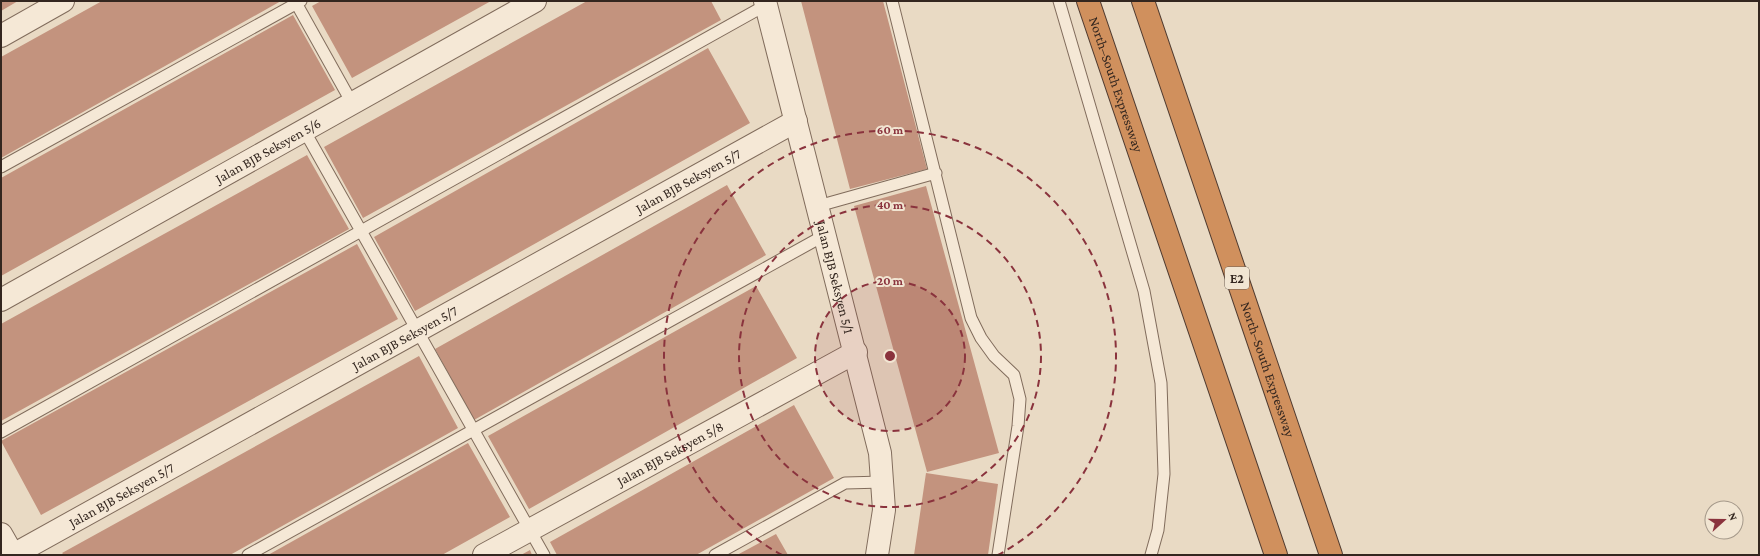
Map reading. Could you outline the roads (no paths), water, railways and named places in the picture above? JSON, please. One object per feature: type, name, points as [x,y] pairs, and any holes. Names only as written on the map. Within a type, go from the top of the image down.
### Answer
[{"type":"highway","name":"North–South Expressway","points":[[1088,1],[1276,555]]},
{"type":"highway","name":"North–South Expressway","points":[[1143,1],[1331,555]]},
{"type":"street","points":[[1,36],[63,1]]},
{"type":"street","name":"Jalan BJB Seksyen 5/6","points":[[1,300],[535,1]]},
{"type":"street","name":"Jalan BJB Seksyen 5/1","points":[[765,3],[856,352],[880,453],[884,510],[877,555]]},
{"type":"street","name":"Jalan BJB Seksyen 5/7","points":[[13,555],[796,121]]},
{"type":"street","name":"Jalan BJB Seksyen 5/8","points":[[484,555],[856,352]]},
{"type":"street","points":[[1,534],[13,555]]},
{"type":"lane","points":[[892,1],[971,318],[981,338],[994,356],[1014,375],[1020,398],[1018,426],[998,555]]},
{"type":"lane","points":[[1059,1],[1144,291],[1161,383],[1164,474],[1158,530],[1151,555]]},
{"type":"lane","points":[[1,167],[297,2],[352,104]]},
{"type":"lane","points":[[1,432],[765,3]]},
{"type":"lane","points":[[304,130],[544,555]]},
{"type":"lane","points":[[818,206],[936,173]]},
{"type":"lane","points":[[248,555],[825,235]]},
{"type":"lane","points":[[715,555],[845,484],[883,482]]}]
